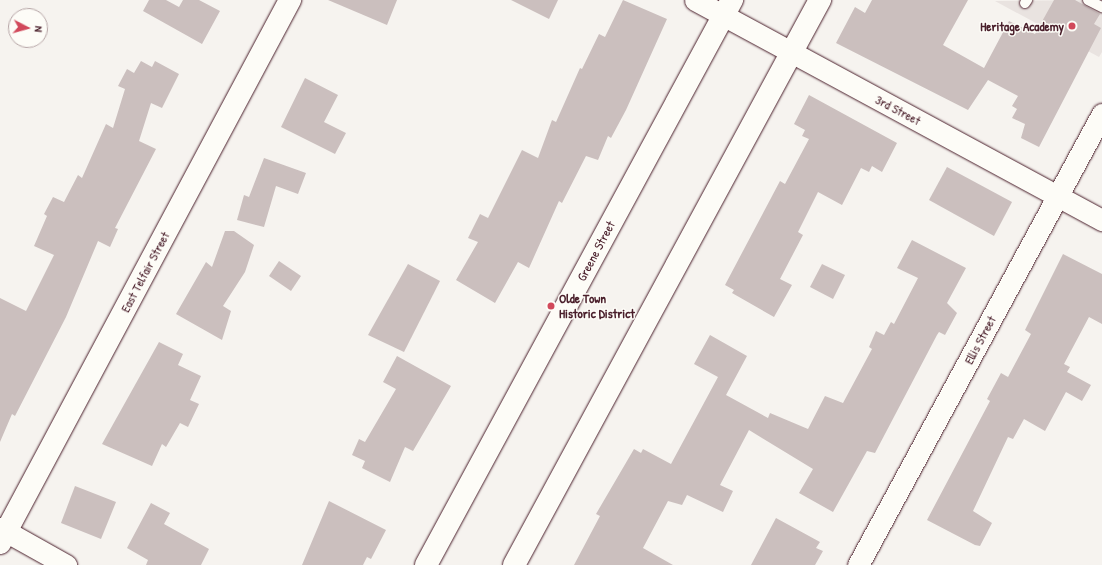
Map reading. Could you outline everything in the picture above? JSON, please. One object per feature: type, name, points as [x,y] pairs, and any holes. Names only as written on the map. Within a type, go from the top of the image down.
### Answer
[{"type":"main road","name":"East Telfair Street","points":[[2,534],[290,0]]},
{"type":"main road","points":[[514,565],[820,0]]},
{"type":"main road","name":"Greene Street","points":[[426,565],[727,8]]},
{"type":"street","name":"3rd Street","points":[[695,0],[727,8],[791,53],[1102,220]]},
{"type":"street","name":"Ellis Street","points":[[858,565],[1102,114]]},
{"type":"street","points":[[2,534],[66,565]]},
{"type":"lane","points":[[1088,0],[1102,7]]},
{"type":"shaded area","name":"Heritage Academy","points":[[1102,0],[1102,52],[1099,57],[995,1]]},
{"type":"building","points":[[149,0],[166,0],[179,7],[183,0],[199,0],[220,11],[202,44],[143,11]]},
{"type":"building","points":[[328,0],[397,0],[387,25]]},
{"type":"building","points":[[511,0],[558,0],[549,19]]},
{"type":"building","points":[[623,0],[667,19],[626,110],[611,138],[608,136],[598,160],[586,156],[562,203],[559,201],[529,268],[518,262],[495,303],[456,280],[478,242],[468,238],[480,214],[488,218],[522,150],[538,158],[552,120],[556,122],[580,68],[582,69],[599,34],[605,37]]},
{"type":"building","points":[[872,0],[968,0],[943,45],[984,68],[1009,21],[1035,34],[1054,0],[1075,0],[1100,14],[1094,24],[1101,28],[1039,147],[1021,138],[1025,124],[1012,118],[1017,109],[1012,106],[1018,96],[988,80],[968,110],[836,43],[855,7],[865,13]]},
{"type":"building","points":[[141,61],[152,67],[155,61],[179,74],[162,108],[151,103],[139,141],[156,149],[115,228],[118,229],[110,247],[98,241],[66,317],[15,416],[12,414],[0,442],[0,298],[26,311],[54,255],[34,246],[47,216],[44,214],[53,197],[64,202],[78,175],[82,178],[106,124],[113,128],[125,89],[118,86],[127,69],[134,73]]},
{"type":"building","points":[[305,78],[338,95],[324,122],[346,133],[335,154],[281,127]]},
{"type":"building","points":[[809,95],[897,143],[882,172],[872,166],[869,172],[861,168],[842,205],[818,192],[798,232],[803,235],[780,279],[792,285],[774,317],[732,293],[734,290],[725,285],[780,181],[785,184],[809,139],[802,136],[805,130],[794,124]]},
{"type":"building","points":[[264,158],[306,173],[298,194],[276,186],[264,227],[237,220],[244,195],[249,197]]},
{"type":"building","points":[[947,167],[1012,202],[994,236],[929,200]]},
{"type":"building","points":[[225,231],[234,231],[254,245],[245,272],[223,306],[231,311],[222,340],[176,314],[206,262],[212,267]]},
{"type":"building","points":[[912,240],[966,268],[947,303],[957,313],[945,335],[939,332],[937,335],[875,453],[867,451],[833,512],[799,493],[813,469],[749,430],[720,485],[733,491],[723,512],[687,495],[682,505],[668,501],[643,548],[673,565],[574,565],[600,516],[596,514],[634,449],[641,453],[643,449],[671,464],[718,377],[694,364],[710,335],[747,356],[726,395],[768,418],[770,413],[808,429],[825,396],[843,403],[872,349],[869,347],[876,331],[884,335],[891,322],[894,324],[918,278],[897,268]]},
{"type":"building","points":[[1063,254],[1102,274],[1102,324],[1089,317],[1064,364],[1070,367],[1067,372],[1091,385],[1082,401],[1066,392],[1045,431],[1024,419],[1013,439],[1008,437],[973,511],[992,523],[980,546],[975,545],[927,520],[990,401],[987,399],[1001,373],[1008,377],[1031,334],[1025,330]]},
{"type":"building","points":[[279,261],[301,276],[291,291],[269,276]]},
{"type":"building","points":[[408,264],[440,281],[404,352],[368,335]]},
{"type":"building","points":[[822,264],[845,275],[833,299],[810,287]]},
{"type":"building","points":[[159,342],[183,354],[178,365],[201,376],[190,400],[199,404],[188,427],[180,423],[166,447],[162,444],[152,466],[102,444]]},
{"type":"building","points":[[397,356],[451,386],[413,451],[405,447],[390,482],[362,468],[365,461],[352,455],[359,439],[365,442],[396,389],[383,382]]},
{"type":"building","points":[[75,486],[116,502],[101,539],[61,523]]},
{"type":"building","points":[[329,501],[386,530],[371,559],[367,557],[363,565],[302,565]]},
{"type":"building","points":[[151,503],[170,513],[164,524],[209,549],[201,565],[146,565],[148,560],[127,548]]},
{"type":"building","points":[[776,518],[820,542],[816,548],[823,551],[815,565],[751,565]]},
{"type":"place","name":"Heritage Academy","points":[[1072,26]]},
{"type":"place","name":"Olde Town Historic District","points":[[551,306]]}]
